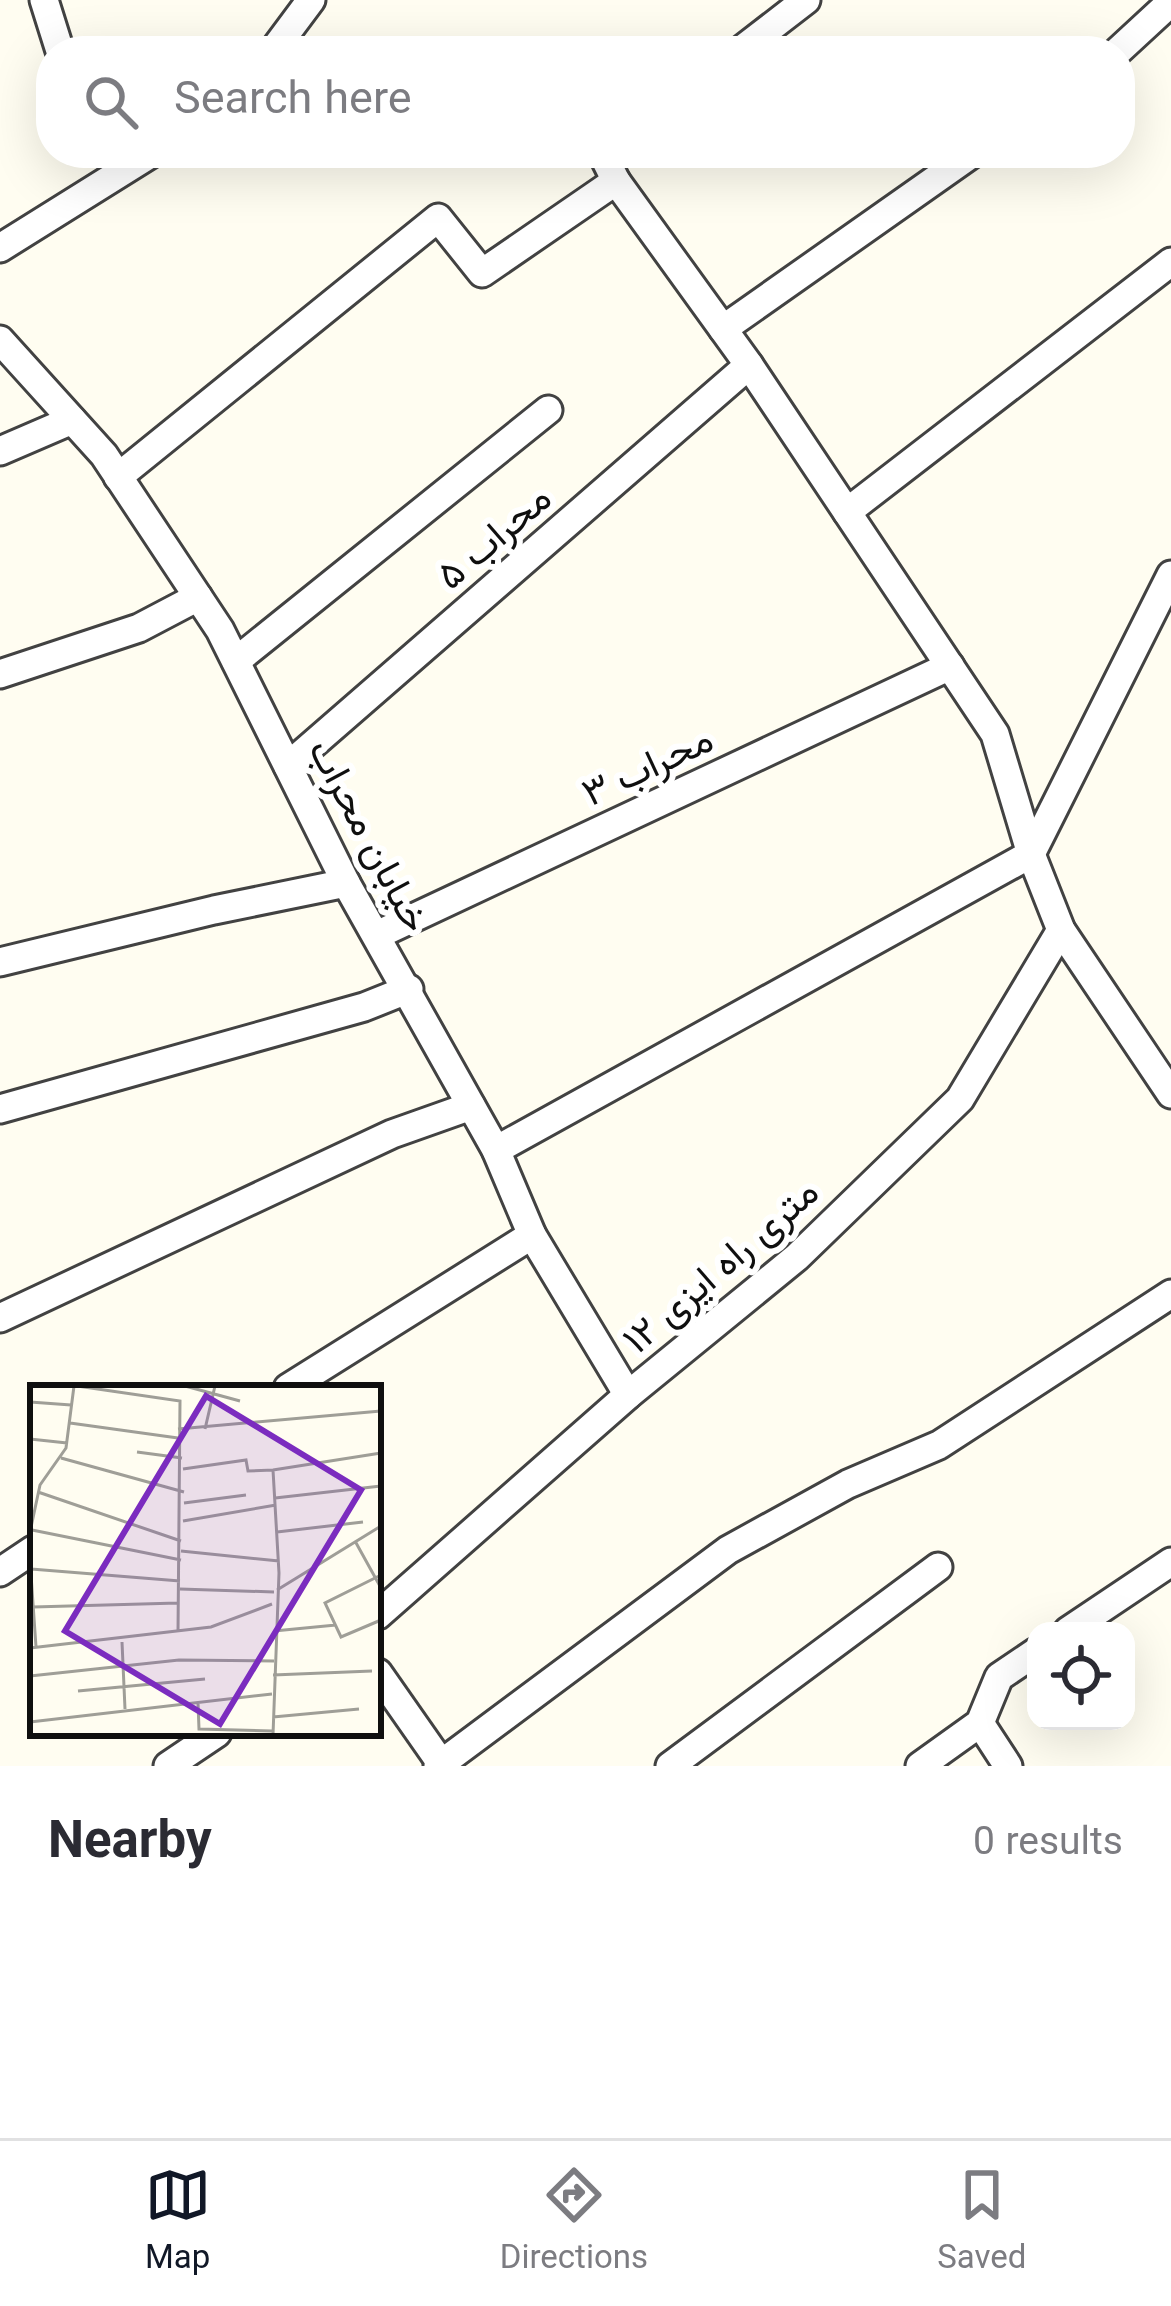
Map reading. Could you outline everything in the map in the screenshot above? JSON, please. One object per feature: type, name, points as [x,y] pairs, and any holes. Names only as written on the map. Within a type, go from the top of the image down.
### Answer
[{"type":"street","points":[[44,0],[55,36]]},
{"type":"street","points":[[284,36],[311,0]]},
{"type":"street","points":[[759,36],[806,0]]},
{"type":"street","points":[[1134,36],[1171,2]]},
{"type":"street","points":[[102,168],[107,181]]},
{"type":"street","points":[[0,248],[128,168]]},
{"type":"street","points":[[610,168],[749,365],[995,734],[1031,854],[1061,929],[1167,1077]]},
{"type":"street","points":[[723,329],[953,168]]},
{"type":"street","points":[[118,477],[438,218],[482,273],[616,181]]},
{"type":"street","points":[[847,512],[1171,262]]},
{"type":"street","name":"خیابان محراب","points":[[0,340],[118,477],[198,597],[236,662],[346,883],[496,1150],[532,1235],[628,1395]]},
{"type":"street","name":"محراب ۵","points":[[288,766],[749,365]]},
{"type":"street","points":[[236,662],[548,410]]},
{"type":"street","points":[[0,451],[72,420]]},
{"type":"street","points":[[496,1150],[1031,854],[1171,575]]},
{"type":"street","points":[[0,674],[139,628],[198,597]]},
{"type":"street","name":"محراب ۳","points":[[377,934],[950,666]]},
{"type":"street","points":[[0,962],[346,883]]},
{"type":"street","name":"۱۲ متری راه ایزی","points":[[381,1612],[628,1395],[797,1257],[959,1099],[1061,929]]},
{"type":"street","points":[[0,1109],[364,1007],[409,989]]},
{"type":"street","points":[[0,1318],[392,1134],[471,1106]]},
{"type":"street","points":[[293,1385],[532,1235]]},
{"type":"street","points":[[381,1677],[440,1765],[728,1550],[848,1484],[939,1445],[1171,1294]]},
{"type":"street","points":[[0,1572],[30,1552]]},
{"type":"street","points":[[1081,1622],[1171,1562]]},
{"type":"street","points":[[670,1766],[938,1567]]},
{"type":"street","points":[[920,1766],[980,1723],[998,1677],[1027,1658]]},
{"type":"street","points":[[980,1723],[1008,1766]]},
{"type":"street","points":[[168,1766],[213,1736]]}]
